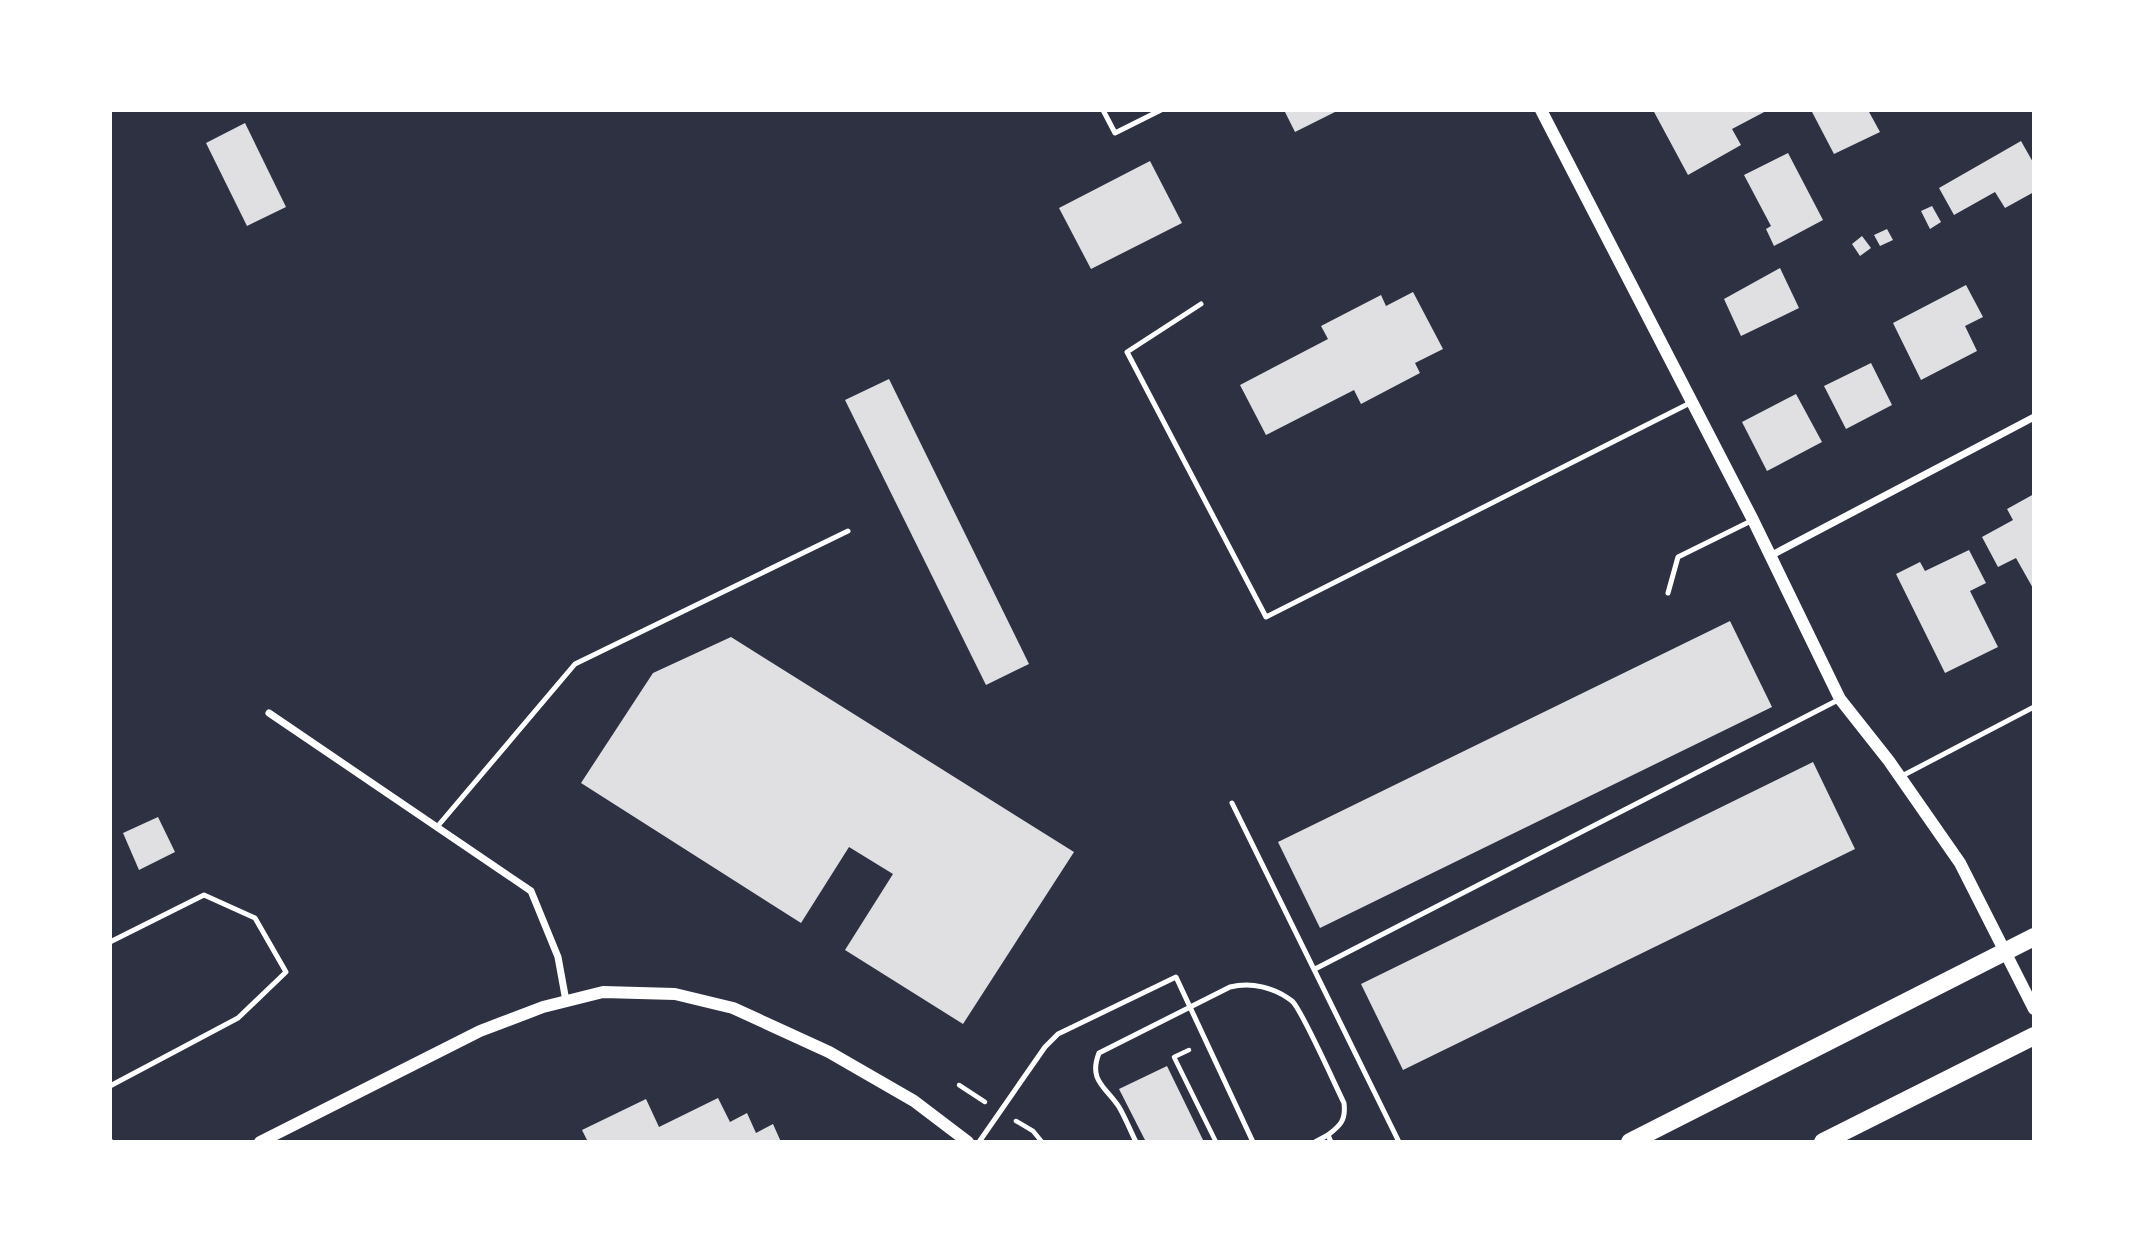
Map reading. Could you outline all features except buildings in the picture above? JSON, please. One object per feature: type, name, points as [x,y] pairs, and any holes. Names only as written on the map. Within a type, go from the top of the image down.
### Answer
[{"type":"main road","points":[[1630,1142],[2034,937]]},
{"type":"main road","points":[[1823,1142],[2034,1036]]},
{"type":"street","points":[[1541,110],[1753,520],[1840,699],[1900,777],[1960,863],[2034,1009]]},
{"type":"street","points":[[1770,556],[2034,417]]},
{"type":"street","points":[[270,713],[531,891],[558,957],[566,1001]]},
{"type":"street","points":[[260,1142],[453,1044],[543,1007],[603,992],[675,994],[733,1009],[829,1052],[914,1101],[968,1142]]},
{"type":"lane","points":[[1103,110],[1115,133],[1161,110]]},
{"type":"lane","points":[[1201,304],[1127,352],[1266,617],[1692,402]]},
{"type":"lane","points":[[1668,593],[1678,557],[1753,520]]},
{"type":"lane","points":[[437,827],[575,664],[848,531]]},
{"type":"lane","points":[[1315,969],[1840,699]]},
{"type":"lane","points":[[1900,777],[2034,707]]},
{"type":"lane","points":[[1232,803],[1399,1142]]},
{"type":"lane","points":[[110,942],[204,895],[256,918],[286,972],[238,1018],[110,1086]]},
{"type":"lane","points":[[979,1142],[1045,1048],[1058,1034],[1176,977],[1253,1142]]},
{"type":"lane","points":[[1136,1142],[1118,1106],[1101,1087],[1095,1065],[1099,1054],[1230,987],[1244,983],[1263,986],[1294,1002],[1344,1103],[1345,1115],[1342,1124],[1315,1142]]},
{"type":"lane","points":[[1328,1135],[1331,1142]]},
{"type":"path","points":[[1206,1041],[1174,1057],[1216,1142]]}]
